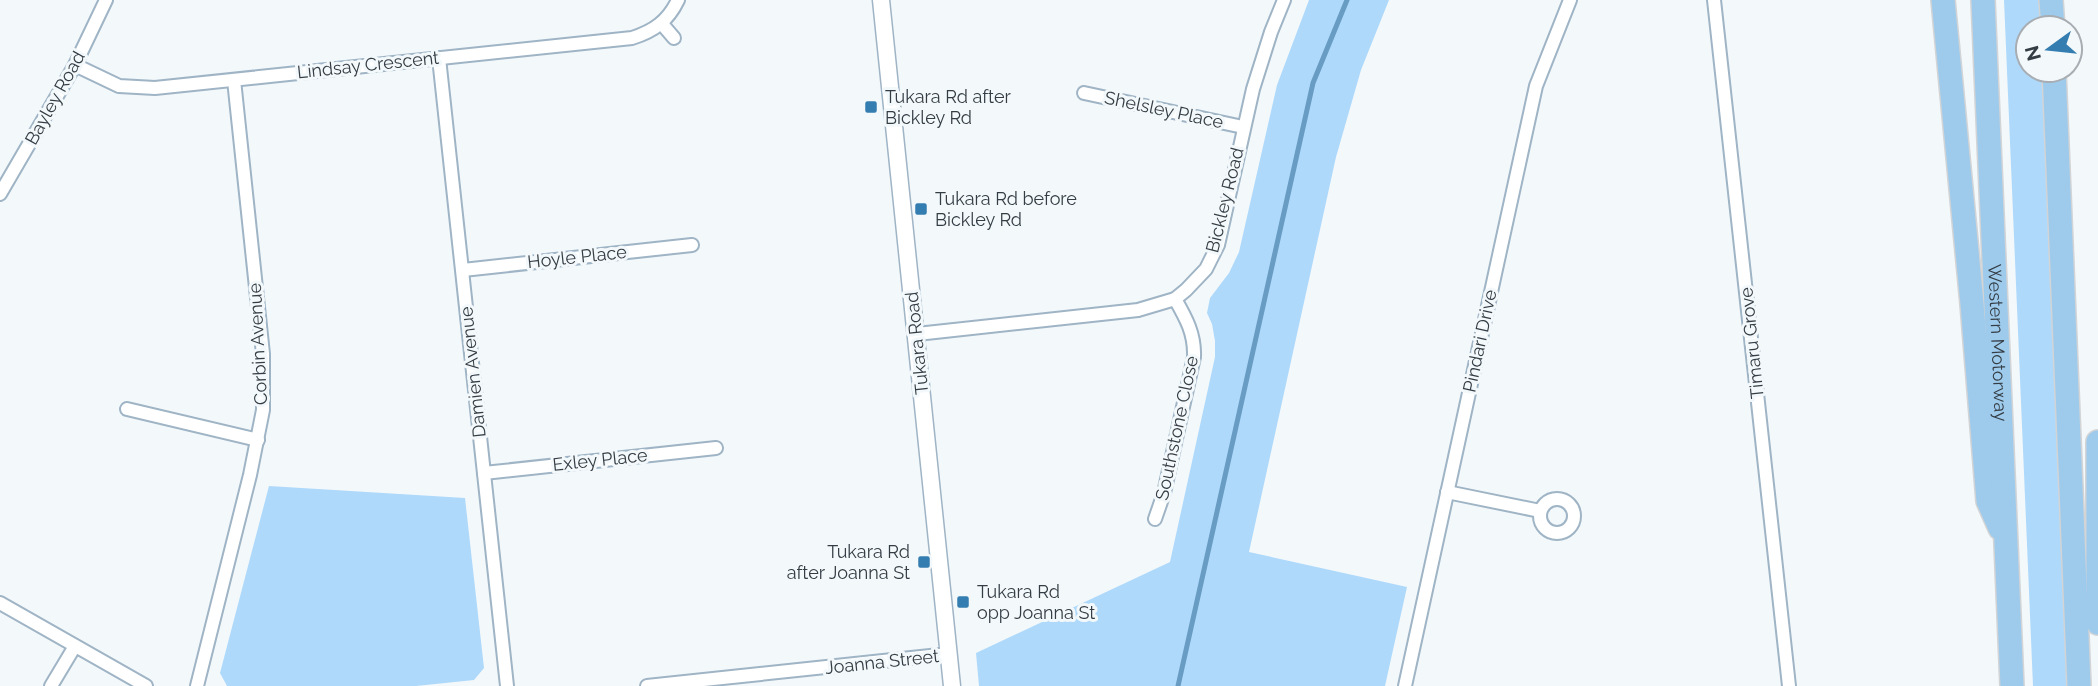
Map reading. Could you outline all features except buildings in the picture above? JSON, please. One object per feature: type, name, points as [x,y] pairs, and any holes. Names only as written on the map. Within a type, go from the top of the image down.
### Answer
[{"type":"highway","points":[[1943,0],[1988,501],[2006,540]]},
{"type":"highway","name":"Western Motorway","points":[[1983,0],[2012,686]]},
{"type":"highway","points":[[2055,84],[2079,686]]},
{"type":"highway","points":[[2098,442],[2098,623]]},
{"type":"street","name":"Bayley Road","points":[[0,194],[75,65],[106,0]]},
{"type":"street","points":[[674,38],[662,24],[678,0]]},
{"type":"street","name":"Tukara Road","points":[[881,0],[952,686]]},
{"type":"street","name":"Bickley Road","points":[[916,334],[1138,310],[1175,299],[1197,280],[1206,269],[1217,245],[1243,127],[1262,58],[1284,0]]},
{"type":"street","name":"Pindari Drive","points":[[1405,686],[1536,86],[1570,0]]},
{"type":"street","name":"Timaru Grove","points":[[1714,0],[1788,686]]},
{"type":"street","name":"Lindsay Crescent","points":[[75,65],[112,84],[127,88],[155,88],[632,37],[648,33],[662,24]]},
{"type":"street","name":"Damien Avenue","points":[[439,58],[507,686]]},
{"type":"street","name":"Corbin Avenue","points":[[197,686],[258,440],[263,410],[262,355],[234,80]]},
{"type":"street","name":"Shelsley Place","points":[[1084,93],[1243,127]]},
{"type":"street","name":"Hoyle Place","points":[[463,270],[692,245]]},
{"type":"street","name":"Southstone Close","points":[[1155,519],[1164,494],[1195,346],[1190,327],[1175,299]]},
{"type":"street","points":[[127,410],[258,440]]},
{"type":"street","name":"Exley Place","points":[[484,473],[716,448]]},
{"type":"street","points":[[1447,492],[1540,511]]},
{"type":"street","points":[[0,603],[146,686]]},
{"type":"street","points":[[51,686],[75,646]]},
{"type":"street","name":"Joanna Street","points":[[647,686],[949,654]]},
{"type":"shaded area","points":[[1309,0],[1389,0],[1361,70],[1336,157],[1249,552],[1407,587],[1385,686],[979,686],[976,653],[1170,562],[1215,357],[1212,324],[1207,313],[1210,298],[1229,273],[1239,252],[1277,85]]},
{"type":"shaded area","points":[[2004,0],[2039,0],[2040,14],[2014,14],[2014,84],[2043,84],[2067,686],[2033,686]]},
{"type":"shaded area","points":[[269,486],[465,498],[484,668],[474,680],[416,686],[227,686],[220,673]]},
{"type":"waterway","points":[[1178,686],[1313,83],[1347,0]]},
{"type":"place","name":"Tukara Rd after Bickley Rd","points":[[871,107]]},
{"type":"place","name":"Tukara Rd before Bickley Rd","points":[[921,209]]},
{"type":"place","name":"Tukara Rd after Joanna St","points":[[924,562]]},
{"type":"place","name":"Tukara Rd opp Joanna St","points":[[963,602]]}]
